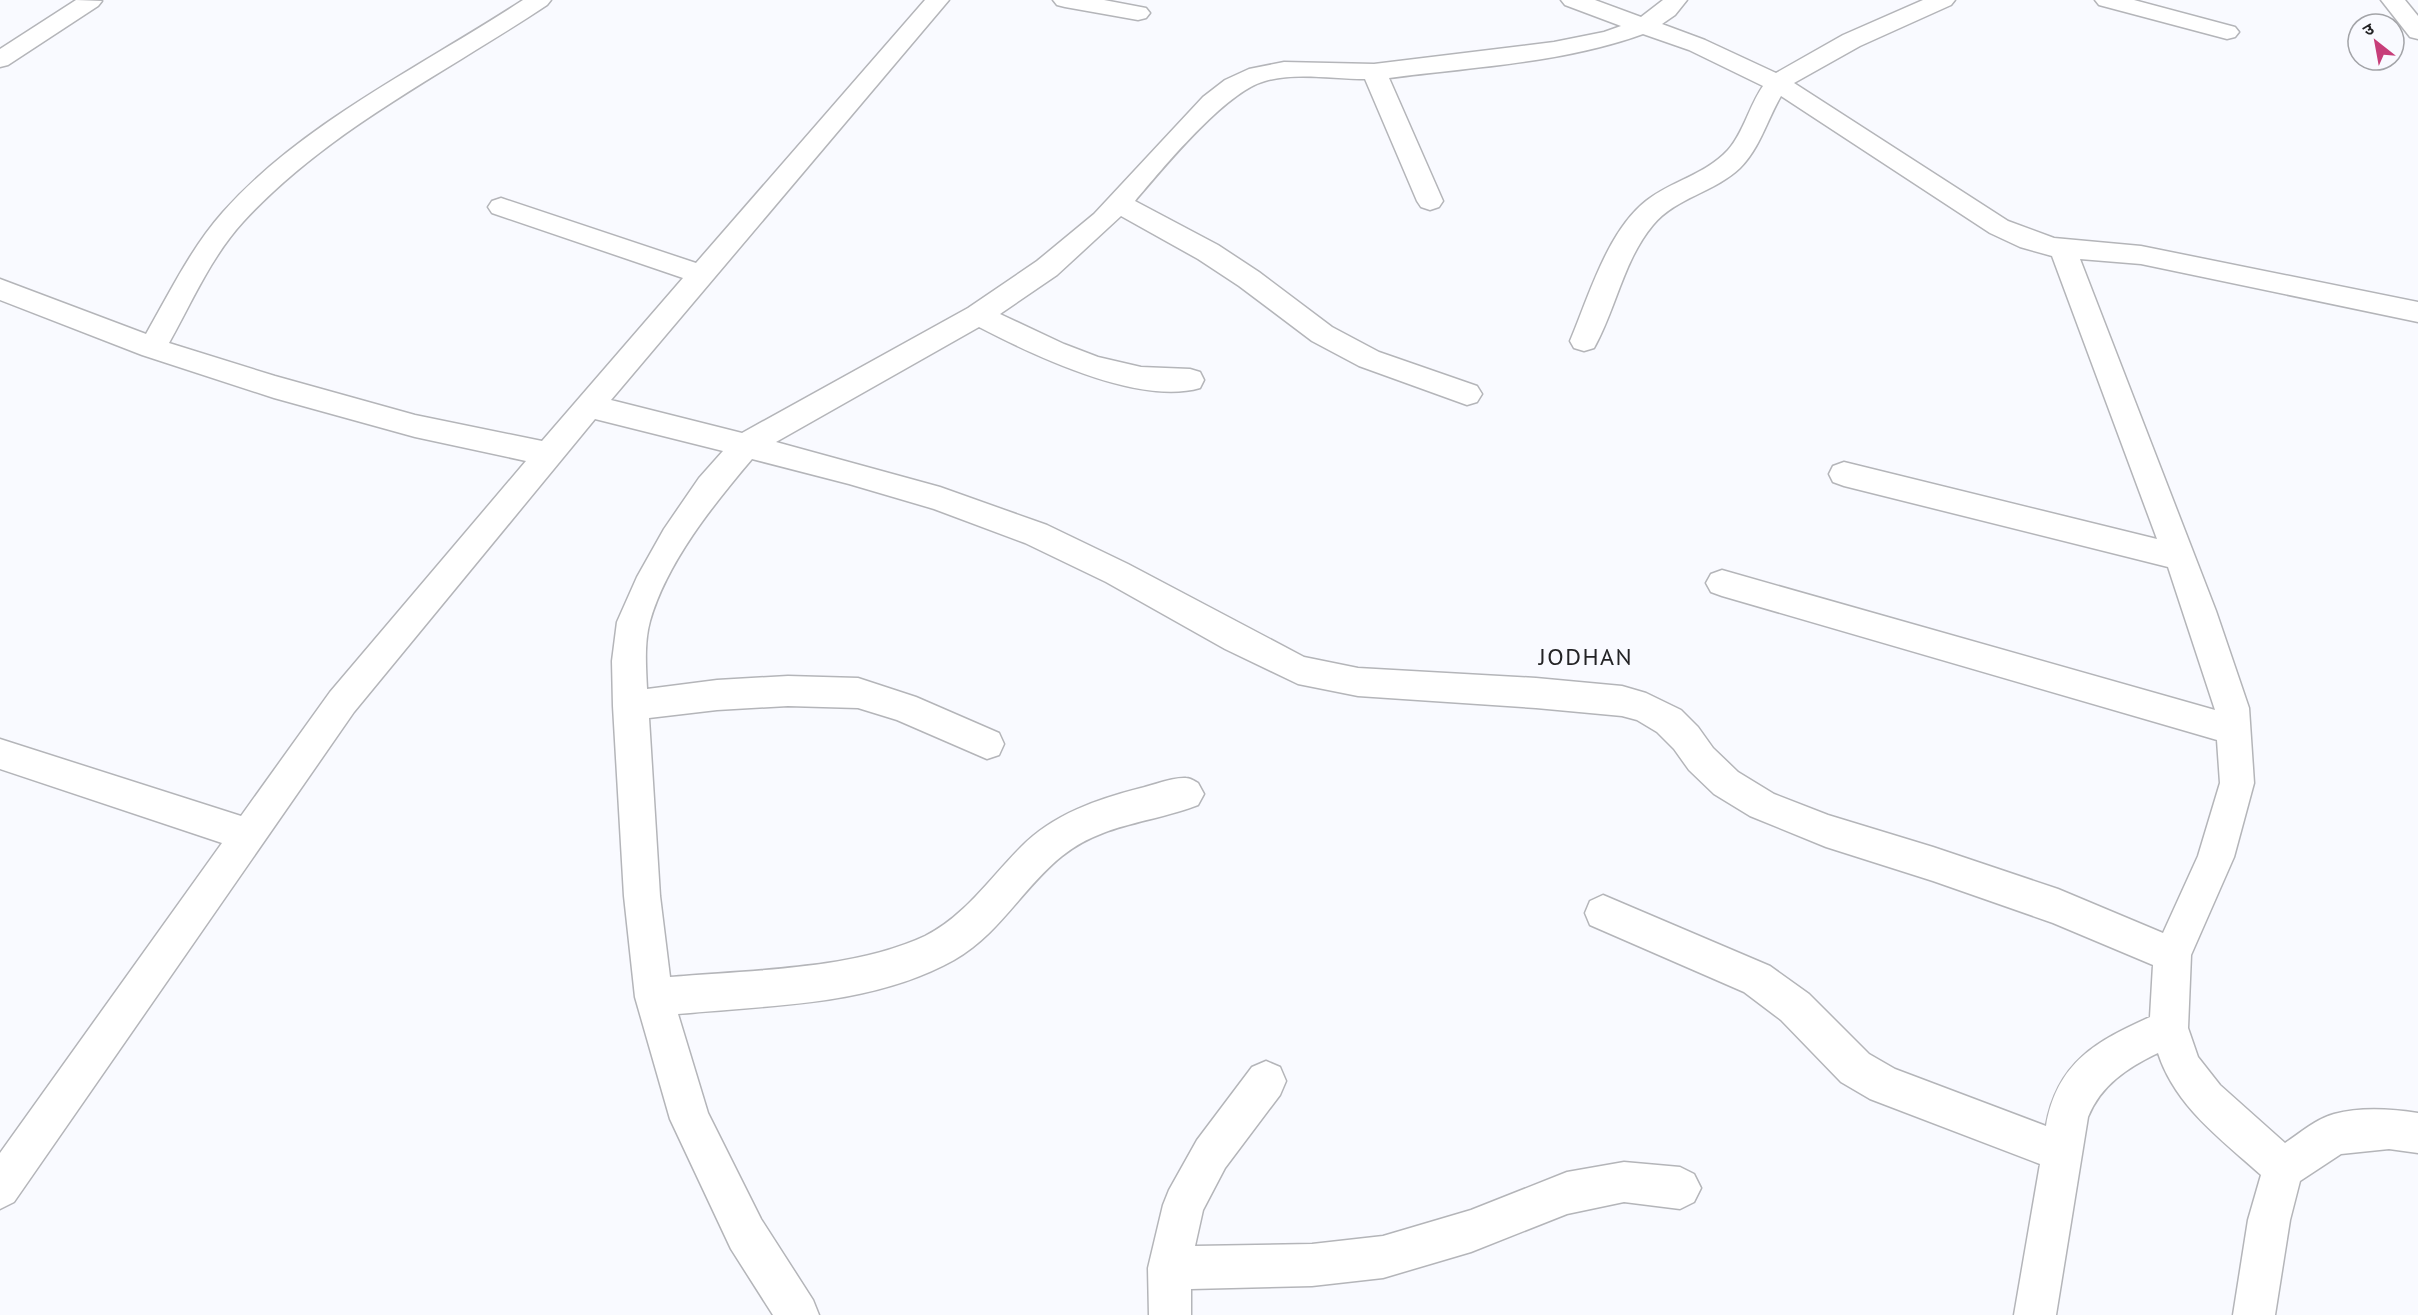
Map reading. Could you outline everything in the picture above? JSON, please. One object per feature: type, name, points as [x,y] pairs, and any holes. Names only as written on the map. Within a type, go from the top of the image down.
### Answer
[{"type":"street","points":[[0,60],[90,0]]},
{"type":"street","points":[[152,348],[213,244],[233,217],[259,192],[344,126],[539,0]]},
{"type":"street","points":[[0,1188],[342,702],[549,454],[937,0]]},
{"type":"street","points":[[1065,0],[1138,13]]},
{"type":"street","points":[[1573,0],[1734,61],[1777,83],[1999,227],[2030,242],[2063,249],[2097,249],[2138,255],[2317,294],[2418,312]]},
{"type":"street","points":[[798,1315],[746,1234],[690,1119],[654,997],[642,896],[628,661],[633,622],[648,586],[675,538],[710,487],[746,445],[978,315],[1047,268],[1103,220],[1212,103],[1234,85],[1258,74],[1284,70],[1374,72],[1554,49],[1609,38],[1645,26],[1667,10],[1675,0]]},
{"type":"street","points":[[1584,341],[1628,240],[1640,222],[1655,207],[1707,181],[1732,160],[1749,138],[1761,110],[1777,83],[1821,55],[1943,0]]},
{"type":"street","points":[[2107,0],[2227,32]]},
{"type":"street","points":[[2393,0],[2418,32]]},
{"type":"street","points":[[1374,72],[1430,201]]},
{"type":"street","points":[[1118,203],[1208,252],[1250,279],[1322,334],[1369,359],[1467,394]]},
{"type":"street","points":[[501,207],[703,275]]},
{"type":"street","points":[[2063,249],[2179,557],[2232,708],[2237,783],[2216,858],[2172,955],[2169,1028],[2182,1068],[2206,1099],[2283,1168]]},
{"type":"street","points":[[0,289],[152,348],[274,387],[415,426],[549,454]]},
{"type":"street","points":[[978,315],[1042,347],[1086,365],[1135,377],[1190,380]]},
{"type":"street","points":[[590,406],[861,475],[1036,534],[1117,573],[1298,670],[1358,682],[1536,693],[1622,701],[1646,708],[1669,721],[1725,783],[1762,805],[1826,831],[1933,864],[2058,908],[2172,955]]},
{"type":"street","points":[[1844,474],[2179,557]]},
{"type":"street","points":[[1722,583],[2234,730]]},
{"type":"street","points":[[630,706],[717,695],[776,692],[858,693],[904,707],[987,744]]},
{"type":"street","points":[[0,754],[249,835]]},
{"type":"street","points":[[654,997],[820,981],[885,969],[940,947],[985,914],[1035,857],[1072,827],[1118,809],[1186,794]]},
{"type":"street","points":[[1603,913],[1758,979],[1796,1007],[1855,1068],[1884,1085],[2062,1152]]},
{"type":"street","points":[[2035,1315],[2068,1116],[2081,1086],[2100,1065],[2109,1059],[2126,1048],[2169,1028]]},
{"type":"street","points":[[1170,1315],[1169,1268],[1184,1205],[1211,1154],[1266,1081]]},
{"type":"street","points":[[2254,1315],[2269,1220],[2283,1168],[2335,1134],[2389,1129],[2418,1133]]},
{"type":"street","points":[[1169,1268],[1312,1264],[1383,1257],[1471,1231],[1567,1193],[1624,1182],[1680,1188]]},
{"type":"district","name":"JODHAN","points":[[1586,656]]}]
